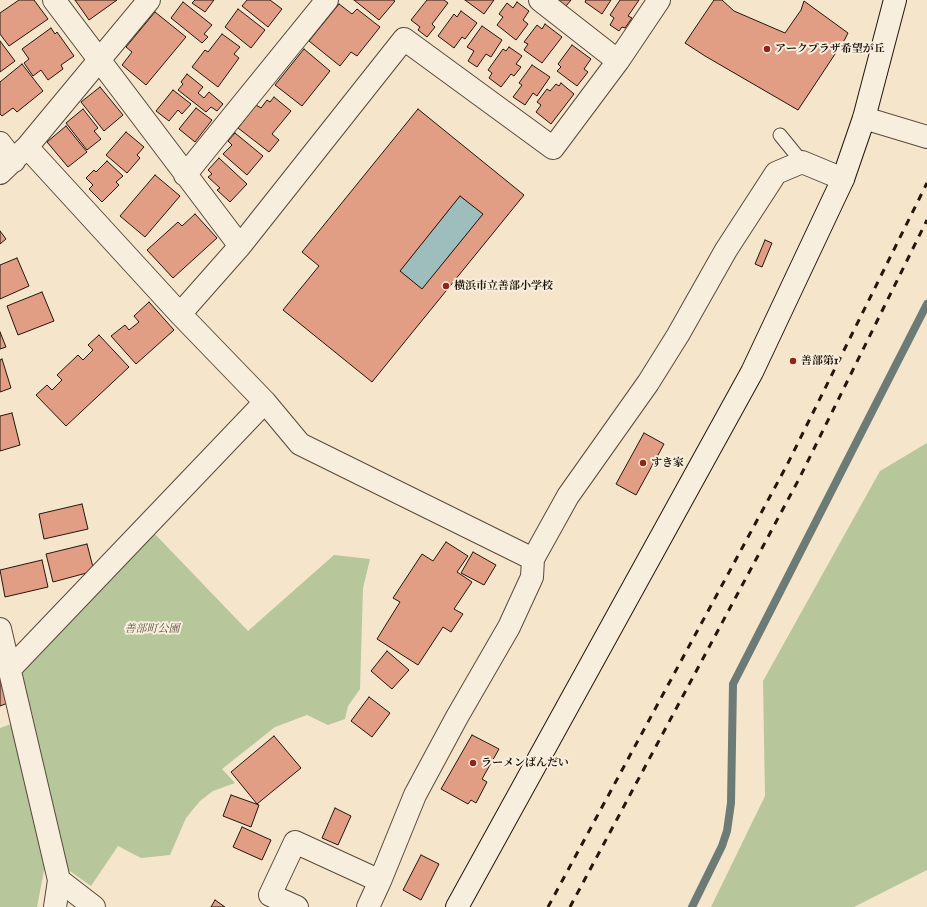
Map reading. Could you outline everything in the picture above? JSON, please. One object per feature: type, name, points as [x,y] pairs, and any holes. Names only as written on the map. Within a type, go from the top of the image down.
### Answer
[{"type":"street","points":[[54,0],[240,246]]},
{"type":"street","points":[[13,160],[149,0]]},
{"type":"street","points":[[185,175],[327,0]]},
{"type":"street","points":[[540,0],[618,61]]},
{"type":"street","points":[[180,314],[240,246],[404,39],[553,148],[618,61],[659,0]]},
{"type":"street","points":[[457,907],[752,372],[843,179],[864,118],[895,0]]},
{"type":"street","points":[[864,118],[927,138]]},
{"type":"street","points":[[0,143],[13,160],[180,314],[265,402],[300,444],[533,559]]},
{"type":"street","points":[[368,907],[415,796],[457,717],[509,627],[532,577],[533,559],[568,496],[648,383],[678,335],[726,250],[776,173],[802,162],[843,179]]},
{"type":"street","points":[[10,669],[265,402]]},
{"type":"street","points":[[1,638],[10,669],[59,880],[55,907]]},
{"type":"street","points":[[297,907],[270,895],[295,842],[380,881]]},
{"type":"street","points":[[59,880],[94,907]]},
{"type":"lane","points":[[780,135],[802,162]]},
{"type":"green space","points":[[927,443],[927,870],[854,907],[711,907],[765,796],[763,681],[880,471]]},
{"type":"green space","name":"善部町公園","points":[[152,531],[248,631],[334,555],[370,559],[363,588],[360,689],[348,706],[345,719],[328,725],[307,715],[275,727],[222,769],[235,783],[213,791],[200,801],[186,818],[170,855],[141,858],[118,846],[91,886],[67,869],[53,824],[37,907],[0,907],[0,728],[33,716],[18,670]]},
{"type":"water","points":[[460,196],[483,214],[422,289],[400,271]]},
{"type":"building","points":[[19,0],[34,0],[48,19],[9,46],[0,34],[0,13]]},
{"type":"building","points":[[75,0],[117,0],[89,20]]},
{"type":"building","points":[[195,0],[214,0],[205,12],[192,3]]},
{"type":"building","points":[[247,0],[270,0],[282,9],[268,27],[242,6]]},
{"type":"building","points":[[354,0],[393,0],[395,1],[379,20]]},
{"type":"building","points":[[427,0],[444,0],[448,3],[432,24],[435,27],[427,37],[418,30],[420,27],[411,20]]},
{"type":"building","points":[[465,0],[494,0],[484,14]]},
{"type":"building","points":[[557,0],[571,0],[566,6]]},
{"type":"building","points":[[586,0],[611,0],[602,14],[585,2]]},
{"type":"building","points":[[620,0],[639,0],[628,16],[632,18],[625,28],[622,27],[619,31],[610,25],[614,18],[610,15]]},
{"type":"building","name":"アークプラザ希望が丘","points":[[714,0],[722,0],[734,11],[785,33],[801,10],[804,1],[848,33],[798,110],[685,43]]},
{"type":"building","points":[[183,2],[212,25],[204,34],[208,37],[202,43],[171,18]]},
{"type":"building","points":[[517,2],[529,11],[523,20],[528,24],[516,40],[497,25],[503,17],[499,14],[507,3],[513,8]]},
{"type":"building","points":[[339,4],[352,14],[357,9],[380,27],[357,56],[351,52],[340,66],[309,41]]},
{"type":"building","points":[[238,9],[265,30],[251,48],[225,27]]},
{"type":"building","points":[[461,11],[477,23],[465,39],[462,37],[454,48],[438,36],[454,14],[457,17]]},
{"type":"building","points":[[155,12],[186,37],[146,85],[122,65],[132,52],[126,47]]},
{"type":"building","points":[[545,24],[562,37],[542,63],[524,50],[528,44],[524,42],[537,25],[542,29]]},
{"type":"building","points":[[482,26],[502,40],[491,57],[486,54],[477,67],[468,61],[474,51],[467,47]]},
{"type":"building","points":[[51,28],[55,34],[57,32],[74,56],[61,65],[63,69],[48,80],[41,70],[33,76],[24,63],[29,59],[22,49]]},
{"type":"building","points":[[222,34],[240,47],[234,54],[239,58],[218,87],[192,67],[205,50],[208,52]]},
{"type":"building","points":[[0,41],[15,61],[0,72]]},
{"type":"building","points":[[572,45],[591,59],[584,69],[588,72],[577,86],[557,71],[561,67],[558,64]]},
{"type":"building","points":[[509,47],[522,56],[516,64],[521,67],[514,76],[511,74],[501,87],[489,78],[492,73],[488,70],[503,49],[506,51]]},
{"type":"building","points":[[304,49],[330,71],[302,106],[275,85]]},
{"type":"building","points":[[22,64],[43,91],[17,112],[13,108],[2,116],[0,114],[0,82]]},
{"type":"building","points":[[532,65],[550,77],[537,96],[533,93],[525,105],[513,97],[522,85],[519,83]]},
{"type":"building","points":[[187,74],[203,87],[198,93],[204,98],[209,92],[223,104],[217,111],[211,107],[206,112],[178,90],[183,84],[181,82]]},
{"type":"building","points":[[561,83],[574,94],[551,124],[536,112],[541,105],[537,102],[547,89],[550,91],[556,84],[559,86]]},
{"type":"building","points":[[100,87],[123,115],[104,131],[81,102]]},
{"type":"building","points":[[173,90],[191,104],[182,114],[178,110],[169,121],[156,111]]},
{"type":"building","points":[[274,97],[291,111],[272,134],[279,140],[269,152],[238,128],[256,105],[261,108],[267,100],[270,102]]},
{"type":"building","points":[[196,108],[212,120],[195,142],[179,129]]},
{"type":"building","points":[[83,109],[98,128],[94,131],[101,139],[87,150],[66,123]]},
{"type":"building","points":[[418,109],[524,195],[372,382],[283,310],[319,266],[302,252]],"holes":[[[460,196],[483,214],[422,289],[400,271]]]},
{"type":"building","points":[[66,126],[87,152],[68,167],[47,142]]},
{"type":"building","points":[[126,132],[144,147],[137,155],[140,158],[127,173],[106,155]]},
{"type":"building","points":[[235,133],[263,156],[247,175],[223,154],[232,145],[228,141]]},
{"type":"building","points":[[219,158],[247,184],[230,202],[217,190],[220,188],[208,177],[212,174],[208,170]]},
{"type":"building","points":[[107,161],[123,176],[116,182],[119,185],[102,202],[89,189],[93,185],[86,178],[94,170],[96,172]]},
{"type":"building","points":[[155,175],[180,196],[145,237],[120,216]]},
{"type":"building","points":[[195,214],[217,238],[173,278],[147,250],[178,222],[182,226]]},
{"type":"building","points":[[0,231],[6,239],[0,244]]},
{"type":"building","points":[[765,240],[772,243],[762,267],[755,264]]},
{"type":"building","points":[[17,258],[29,286],[0,299],[0,265]]},
{"type":"building","points":[[42,292],[54,321],[18,335],[7,306]]},
{"type":"building","points":[[149,302],[174,330],[136,364],[111,336],[125,325],[129,330],[139,322],[134,316]]},
{"type":"building","points":[[0,332],[6,347],[0,349]]},
{"type":"building","points":[[99,335],[129,367],[66,426],[36,395],[47,385],[52,390],[62,380],[57,375],[78,355],[83,360],[93,350],[88,345]]},
{"type":"building","points":[[2,359],[11,388],[0,392],[0,360]]},
{"type":"building","points":[[12,413],[20,445],[0,451],[0,416]]},
{"type":"building","points":[[644,433],[664,444],[636,495],[616,484]]},
{"type":"building","points":[[82,504],[88,529],[44,539],[39,514]]},
{"type":"building","points":[[446,542],[468,556],[457,572],[472,582],[454,609],[463,614],[451,632],[443,627],[418,665],[377,639],[400,602],[393,598],[422,554],[433,561]]},
{"type":"building","points":[[87,544],[94,571],[53,582],[46,554]]},
{"type":"building","points":[[473,552],[496,565],[484,585],[461,573]]},
{"type":"building","points":[[42,560],[48,587],[5,597],[0,570]]},
{"type":"building","points":[[387,651],[409,670],[392,689],[371,671]]},
{"type":"building","points":[[0,675],[13,701],[0,706]]},
{"type":"building","points":[[369,697],[390,713],[372,737],[351,721]]},
{"type":"building","points":[[472,735],[499,749],[482,779],[487,782],[476,803],[471,800],[468,804],[441,789]]},
{"type":"building","points":[[274,736],[301,768],[257,804],[231,772]]},
{"type":"building","points":[[231,795],[259,805],[251,827],[223,816]]},
{"type":"building","points":[[335,808],[351,816],[338,845],[322,838]]},
{"type":"building","points":[[242,827],[271,840],[262,860],[233,847]]},
{"type":"building","points":[[421,855],[439,864],[421,900],[403,890]]},
{"type":"building","points":[[215,900],[225,907],[211,907]]},
{"type":"waterway","points":[[692,907],[722,846],[727,831],[731,803],[733,684],[927,304]]},
{"type":"railway","points":[[548,907],[787,465],[927,183]]},
{"type":"railway","points":[[570,907],[799,479],[927,220]]},
{"type":"place","name":"アークプラザ希望が丘","points":[[767,49]]},
{"type":"place","name":"横浜市立善部小学校","points":[[446,286]]},
{"type":"place","name":"善部第1","points":[[793,361]]},
{"type":"place","name":"すき家","points":[[643,463]]},
{"type":"place","name":"ラーメンばんだい","points":[[473,763]]}]
